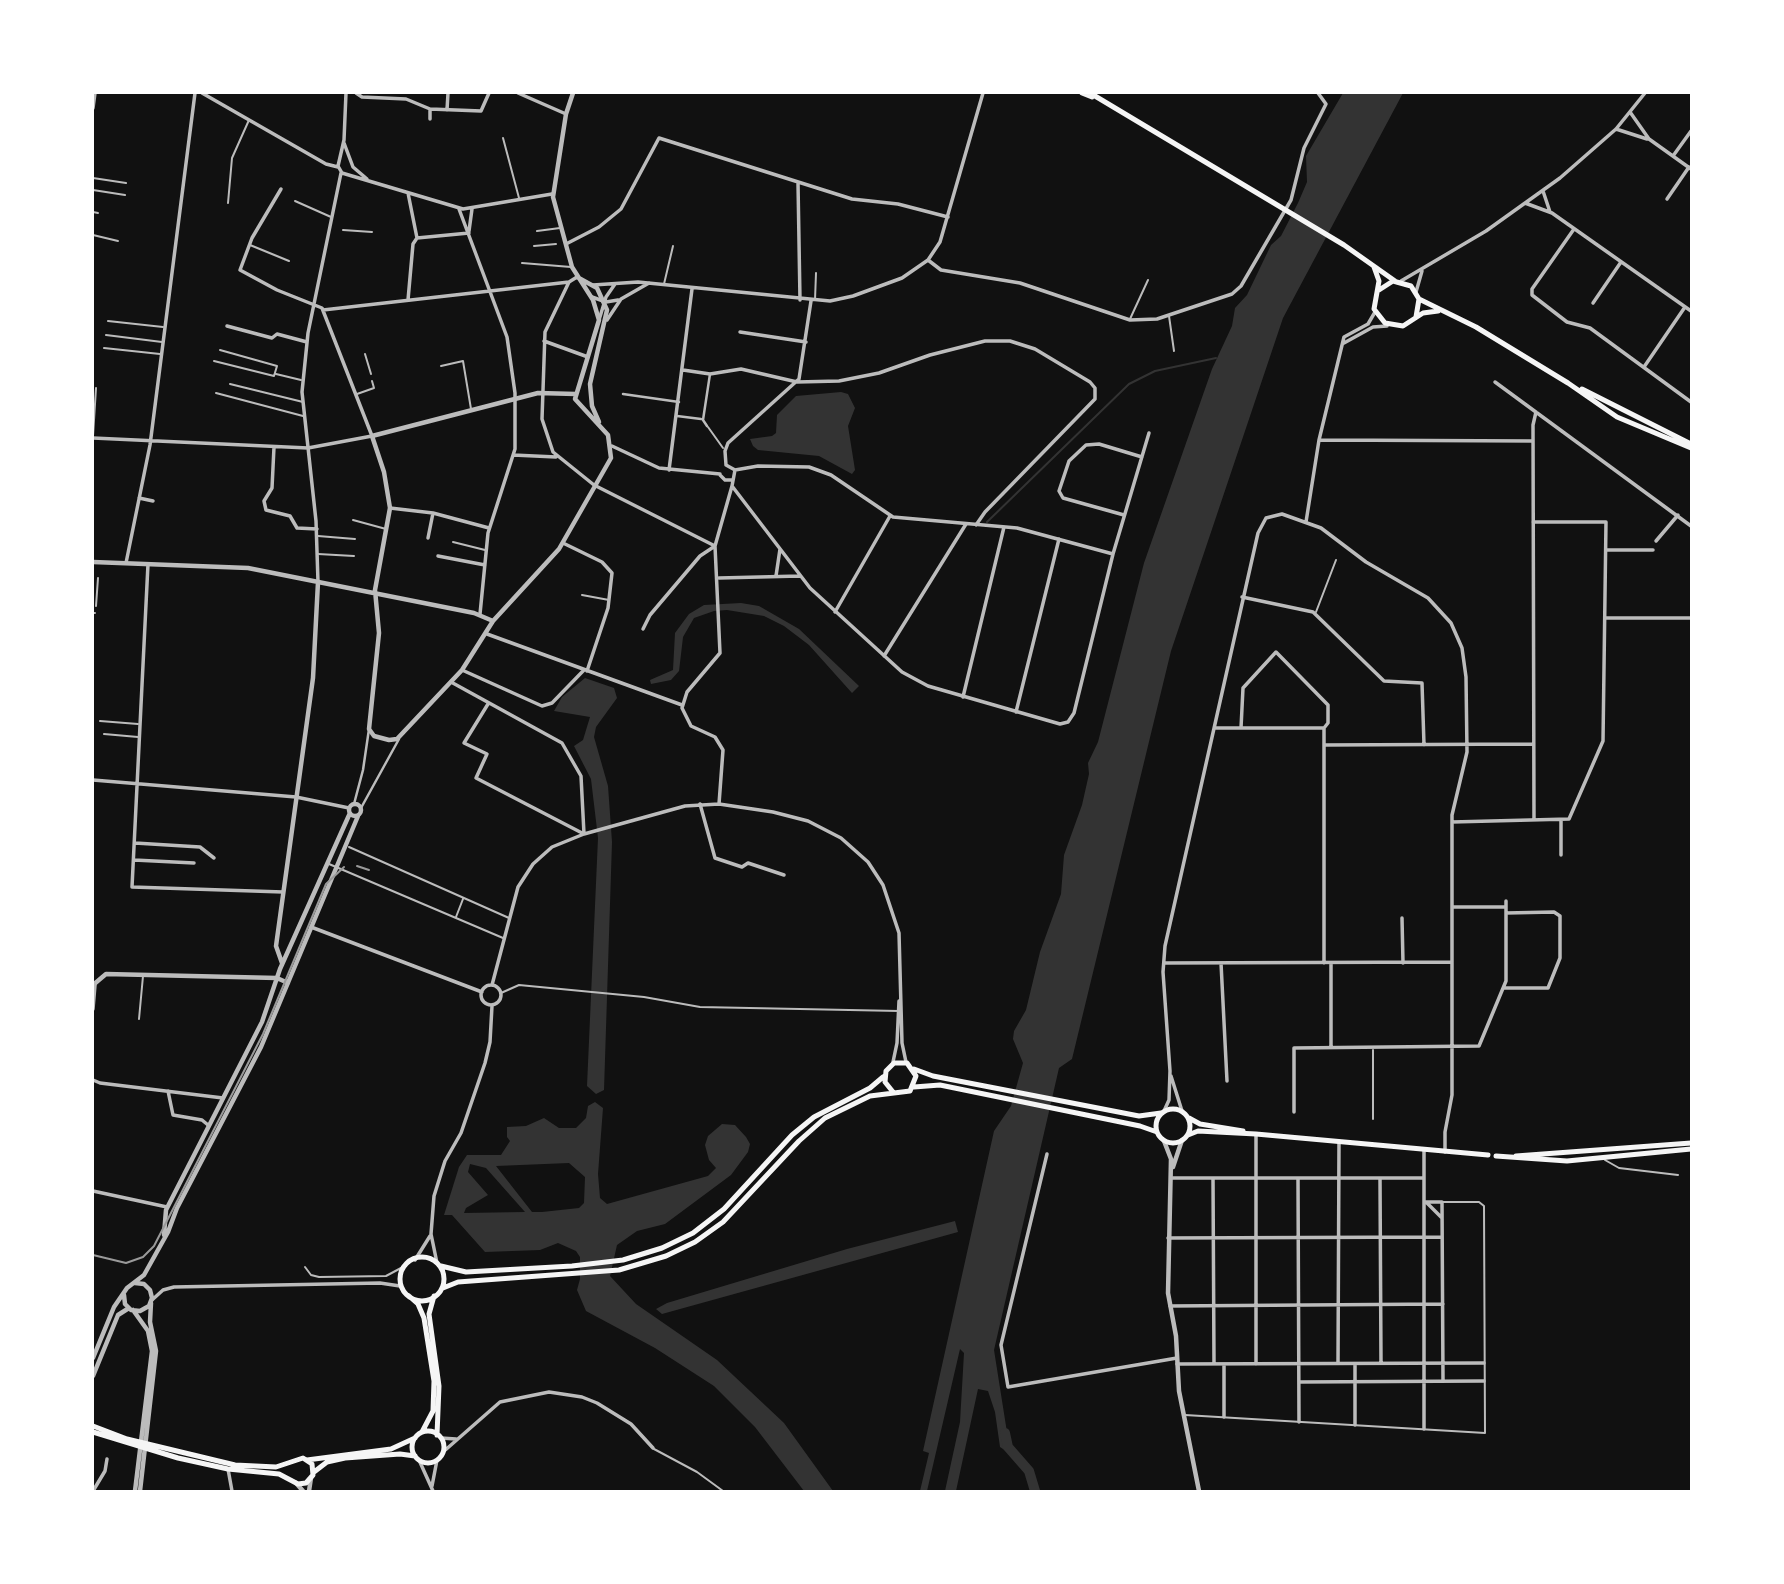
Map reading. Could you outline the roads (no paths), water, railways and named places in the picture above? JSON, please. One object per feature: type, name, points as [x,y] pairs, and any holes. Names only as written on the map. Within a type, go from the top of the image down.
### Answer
[{"type":"main road","points":[[1082,93],[1105,102]]},
{"type":"main road","points":[[1090,93],[1344,245],[1416,292],[1419,299],[1416,317]]},
{"type":"main road","points":[[1372,265],[1378,278],[1375,312],[1390,326],[1406,325],[1429,311],[1442,311]]},
{"type":"main road","points":[[1377,292],[1385,284],[1398,281]]},
{"type":"main road","points":[[1419,299],[1476,327],[1568,383],[1691,446]]},
{"type":"main road","points":[[228,1466],[270,1468],[291,1463],[298,1458],[307,1460],[391,1450],[422,1432],[433,1411],[434,1381],[426,1323],[420,1307],[400,1286],[398,1277],[401,1268],[415,1260],[466,1272],[572,1266],[617,1261],[662,1248],[705,1224],[729,1204],[802,1126],[829,1107],[873,1087],[892,1064],[907,1063],[914,1069],[933,1076],[1143,1117],[1173,1108],[1182,1111],[1199,1124],[1256,1133],[1488,1155]]},
{"type":"main road","points":[[913,1087],[916,1078],[914,1069]]},
{"type":"main road","points":[[884,1075],[886,1086],[893,1092]]},
{"type":"main road","points":[[93,1432],[228,1466],[279,1474],[304,1483],[327,1462],[345,1458],[400,1454],[428,1463],[437,1460],[443,1451],[439,1437],[439,1386],[429,1314],[434,1296],[443,1288],[458,1282],[615,1271],[659,1259],[695,1242],[733,1213],[814,1126],[857,1101],[884,1092],[905,1093],[913,1087],[931,1084],[1157,1132]]},
{"type":"main road","points":[[1162,1112],[1156,1122],[1157,1132],[1164,1141],[1172,1143],[1203,1131],[1256,1133]]},
{"type":"main road","points":[[1185,1138],[1189,1118]]},
{"type":"main road","points":[[1691,1143],[1603,1154],[1552,1161],[1496,1156],[1603,1154],[1691,1149]]},
{"type":"main road","points":[[439,1265],[445,1277],[443,1288]]},
{"type":"main road","points":[[410,1296],[434,1296]]},
{"type":"main road","points":[[93,1426],[143,1446]]},
{"type":"main road","points":[[422,1432],[439,1437]]},
{"type":"main road","points":[[415,1438],[412,1448],[417,1458]]},
{"type":"main road","points":[[307,1460],[312,1475]]},
{"type":"main road","points":[[291,1463],[288,1471],[293,1481]]},
{"type":"street","points":[[93,108],[95,93]]},
{"type":"street","points":[[126,563],[150,440],[195,93]]},
{"type":"street","points":[[202,93],[326,164],[338,167],[344,174],[459,209],[552,194]]},
{"type":"street","points":[[338,167],[344,140],[346,93]]},
{"type":"street","points":[[356,93],[362,97],[405,99],[430,109],[481,111],[489,93]]},
{"type":"street","points":[[447,110],[448,93]]},
{"type":"street","points":[[518,93],[566,114]]},
{"type":"street","points":[[573,93],[566,114],[552,194],[563,244],[577,277],[590,296],[599,320]]},
{"type":"street","points":[[577,277],[593,285],[649,283],[800,300],[839,300],[907,275],[928,260],[940,243],[983,93]]},
{"type":"street","points":[[928,260],[941,270],[1020,283],[1130,320],[1169,315],[1232,294],[1241,286],[1291,200],[1304,148],[1326,103],[1318,93]]},
{"type":"street","points":[[1398,281],[1423,269],[1543,191],[1616,129],[1642,94]]},
{"type":"street","points":[[430,109],[430,119]]},
{"type":"street","points":[[1630,112],[1649,139]]},
{"type":"street","points":[[1616,129],[1649,139],[1690,168],[1667,199]]},
{"type":"street","points":[[1673,156],[1691,131]]},
{"type":"street","points":[[563,244],[603,224],[621,209],[659,138],[852,199],[898,204],[948,217]]},
{"type":"street","points":[[344,140],[353,167],[372,182]]},
{"type":"street","points":[[340,162],[350,161]]},
{"type":"street","points":[[282,963],[276,949],[313,682],[318,582],[317,529],[304,416],[303,380],[314,303],[332,228],[331,217],[344,174],[353,167]]},
{"type":"street","points":[[798,182],[800,300]]},
{"type":"street","points":[[162,1242],[167,1207],[262,1023],[282,963],[341,843],[363,770],[369,729],[379,633],[375,594],[390,508],[384,472],[372,436],[323,310],[314,303],[281,291],[240,270],[249,245],[281,189]]},
{"type":"street","points":[[1543,191],[1552,214]]},
{"type":"street","points":[[408,193],[417,238],[413,244],[408,300]]},
{"type":"street","points":[[1525,203],[1552,214],[1691,311]]},
{"type":"street","points":[[459,209],[507,337],[515,399],[513,455],[489,528],[480,614]]},
{"type":"street","points":[[468,233],[472,209]]},
{"type":"street","points":[[1574,229],[1532,289],[1533,296],[1565,320],[1588,326],[1691,402]]},
{"type":"street","points":[[417,238],[468,233]]},
{"type":"street","points":[[1593,303],[1621,262]]},
{"type":"street","points":[[1416,292],[1417,279],[1423,269]]},
{"type":"street","points":[[323,310],[569,282],[577,277]]},
{"type":"street","points":[[556,457],[544,427],[541,393],[544,341],[548,322],[569,282]]},
{"type":"street","points":[[590,296],[604,302],[621,299],[649,283]]},
{"type":"street","points":[[601,426],[580,405],[577,395],[604,302],[615,284]]},
{"type":"street","points":[[593,285],[604,302],[607,320]]},
{"type":"street","points":[[669,470],[686,351],[683,340],[691,289]]},
{"type":"street","points":[[580,405],[587,405],[591,397],[591,379],[607,320],[621,299]]},
{"type":"street","points":[[720,474],[726,465],[725,449],[734,438],[797,382],[813,300]]},
{"type":"street","points":[[1644,367],[1685,307]]},
{"type":"street","points":[[1306,522],[1319,440],[1342,348],[1347,333],[1366,326],[1375,312]]},
{"type":"street","points":[[226,326],[272,338],[277,334],[307,342]]},
{"type":"street","points":[[1342,348],[1348,338],[1370,328],[1390,326]]},
{"type":"street","points":[[740,332],[806,342]]},
{"type":"street","points":[[683,370],[710,374],[741,369],[797,382],[856,379],[980,342],[1000,340],[1035,349],[1095,388],[1092,403],[985,512],[976,525]]},
{"type":"street","points":[[544,341],[589,357]]},
{"type":"street","points":[[707,426],[703,419],[710,374]]},
{"type":"street","points":[[1495,382],[1691,526]]},
{"type":"street","points":[[93,438],[309,448],[372,436],[541,393],[577,395],[586,390],[591,397],[601,426],[612,446],[610,462],[597,486],[563,543],[493,621],[487,634],[452,682],[401,736],[341,843]]},
{"type":"street","points":[[623,394],[679,402]]},
{"type":"street","points":[[1534,820],[1533,441],[1536,412]]},
{"type":"street","points":[[677,416],[703,419]]},
{"type":"street","points":[[732,486],[800,576],[883,656],[920,683],[1057,724],[1068,722],[1074,713],[1113,554],[1149,433]]},
{"type":"street","points":[[1319,440],[1533,441]]},
{"type":"street","points":[[1124,515],[1063,498],[1059,491],[1069,461],[1086,445],[1099,444],[1142,457]]},
{"type":"street","points":[[612,446],[669,470],[720,474],[725,481],[732,480]]},
{"type":"street","points":[[274,447],[272,488],[264,501],[266,510],[290,516],[296,527],[317,529]]},
{"type":"street","points":[[513,455],[556,457],[597,486],[715,546]]},
{"type":"street","points":[[726,465],[735,470],[758,466],[813,468],[831,475],[890,516],[1004,527],[1113,554]]},
{"type":"street","points":[[719,804],[723,750],[715,737],[689,724],[682,705],[689,689],[719,656],[719,578],[715,546],[735,470]]},
{"type":"street","points":[[139,498],[153,501]]},
{"type":"street","points":[[390,508],[433,513],[489,528]]},
{"type":"street","points":[[428,538],[433,513]]},
{"type":"street","points":[[1162,1112],[1169,1100],[1170,1071],[1163,963],[1242,597],[1262,523],[1279,514],[1324,529],[1366,562],[1428,598],[1448,617],[1457,633],[1465,662],[1467,744],[1452,822],[1452,1101],[1445,1132],[1446,1152]]},
{"type":"street","points":[[1656,541],[1678,515]]},
{"type":"street","points":[[835,612],[890,516]]},
{"type":"street","points":[[1452,822],[1569,819],[1574,813],[1605,737],[1606,522],[1534,522]]},
{"type":"street","points":[[883,656],[966,524]]},
{"type":"street","points":[[963,696],[1004,527]]},
{"type":"street","points":[[1016,712],[1059,539]]},
{"type":"street","points":[[462,670],[542,706],[552,703],[585,670],[610,600],[610,569],[563,543]]},
{"type":"street","points":[[643,629],[650,615],[700,556],[715,546]]},
{"type":"street","points":[[776,576],[780,549]]},
{"type":"street","points":[[1606,550],[1653,550]]},
{"type":"street","points":[[438,556],[485,565]]},
{"type":"street","points":[[96,564],[244,567],[480,614],[493,621]]},
{"type":"street","points":[[148,564],[132,887],[283,892]]},
{"type":"street","points":[[719,578],[800,576]]},
{"type":"street","points":[[1242,597],[1315,612],[1384,681],[1423,684],[1424,745]]},
{"type":"street","points":[[1606,618],[1691,618]]},
{"type":"street","points":[[487,634],[682,705]]},
{"type":"street","points":[[1241,728],[1243,688],[1276,652],[1327,703],[1328,723],[1324,728],[1324,963]]},
{"type":"street","points":[[452,682],[559,741],[577,766],[583,785],[584,834]]},
{"type":"street","points":[[488,704],[464,743],[487,754],[476,778],[584,834]]},
{"type":"street","points":[[1213,728],[1324,728]]},
{"type":"street","points":[[369,729],[374,736],[386,740],[401,736]]},
{"type":"street","points":[[1324,745],[1533,744]]},
{"type":"street","points":[[93,780],[296,797],[362,808]]},
{"type":"street","points":[[700,804],[715,858],[742,867],[748,863],[784,875]]},
{"type":"street","points":[[482,992],[492,985],[518,887],[536,860],[556,845],[659,811],[700,804],[719,804],[782,814],[815,824],[844,840],[868,862],[886,890],[896,918],[900,947],[897,1043],[892,1064]]},
{"type":"street","points":[[351,808],[358,816]]},
{"type":"street","points":[[1561,820],[1561,855]]},
{"type":"street","points":[[135,844],[200,847],[214,858]]},
{"type":"street","points":[[134,860],[194,863]]},
{"type":"street","points":[[93,1358],[112,1311],[125,1291],[148,1268],[261,1047],[311,927],[332,885],[332,865]]},
{"type":"street","points":[[1294,1112],[1294,1048],[1479,1046],[1504,988],[1506,901]]},
{"type":"street","points":[[1452,907],[1506,907]]},
{"type":"street","points":[[1504,988],[1548,988],[1560,958],[1559,916],[1554,912],[1506,913]]},
{"type":"street","points":[[1402,918],[1403,963]]},
{"type":"street","points":[[311,927],[482,992]]},
{"type":"street","points":[[1163,963],[1452,962]]},
{"type":"street","points":[[1222,963],[1227,1081]]},
{"type":"street","points":[[1331,963],[1331,1047]]},
{"type":"street","points":[[93,1009],[94,985],[106,974],[277,978],[289,984]]},
{"type":"street","points":[[439,1265],[431,1234],[436,1188],[445,1161],[461,1133],[487,1054],[492,1006],[499,1001],[501,993],[492,985]]},
{"type":"street","points":[[482,992],[484,1002],[492,1006]]},
{"type":"street","points":[[899,1011],[902,1051],[907,1063]]},
{"type":"street","points":[[1170,1071],[1182,1111]]},
{"type":"street","points":[[93,1080],[223,1098]]},
{"type":"street","points":[[168,1091],[173,1115],[202,1120],[208,1125]]},
{"type":"street","points":[[1256,1133],[1256,1364]]},
{"type":"street","points":[[1171,1176],[1185,1138]]},
{"type":"street","points":[[1164,1141],[1171,1154],[1168,1238],[1170,1306],[1184,1416],[1199,1491]]},
{"type":"street","points":[[1338,1363],[1339,1142]]},
{"type":"street","points":[[1424,1150],[1424,1429]]},
{"type":"street","points":[[1047,1154],[1001,1345],[1008,1387],[1177,1361],[1214,1364],[1484,1363]]},
{"type":"street","points":[[1171,1176],[1424,1178]]},
{"type":"street","points":[[1213,1178],[1214,1364]]},
{"type":"street","points":[[1298,1178],[1299,1422]]},
{"type":"street","points":[[1380,1178],[1381,1363]]},
{"type":"street","points":[[93,1191],[167,1207]]},
{"type":"street","points":[[1424,1202],[1442,1202],[1443,1381]]},
{"type":"street","points":[[1424,1202],[1442,1218]]},
{"type":"street","points":[[415,1260],[431,1234]]},
{"type":"street","points":[[1168,1238],[1442,1237]]},
{"type":"street","points":[[137,1491],[156,1351],[150,1322],[152,1293],[146,1285],[148,1268]]},
{"type":"street","points":[[134,1283],[146,1285]]},
{"type":"street","points":[[93,1376],[118,1315],[131,1309],[144,1310],[163,1290],[174,1287],[380,1283],[400,1286]]},
{"type":"street","points":[[125,1291],[124,1300],[149,1335],[152,1351],[143,1446]]},
{"type":"street","points":[[1170,1306],[1443,1304]]},
{"type":"street","points":[[1355,1363],[1355,1425]]},
{"type":"street","points":[[1224,1364],[1224,1417]]},
{"type":"street","points":[[1298,1381],[1484,1381]]},
{"type":"street","points":[[443,1451],[505,1399],[554,1392],[597,1402],[631,1424],[653,1448]]},
{"type":"street","points":[[439,1437],[461,1437]]},
{"type":"street","points":[[417,1458],[432,1490]]},
{"type":"street","points":[[93,1491],[105,1471],[107,1459]]},
{"type":"street","points":[[432,1490],[437,1460]]},
{"type":"street","points":[[228,1466],[232,1491]]},
{"type":"street","points":[[309,1491],[312,1475]]},
{"type":"street","points":[[293,1481],[303,1491]]},
{"type":"lane","points":[[228,203],[232,158],[250,119]]},
{"type":"lane","points":[[503,138],[520,199]]},
{"type":"lane","points":[[93,178],[126,183]]},
{"type":"lane","points":[[93,190],[125,195]]},
{"type":"lane","points":[[295,201],[331,217]]},
{"type":"lane","points":[[93,212],[98,213]]},
{"type":"lane","points":[[537,231],[561,228]]},
{"type":"lane","points":[[343,230],[372,232]]},
{"type":"lane","points":[[93,235],[118,241]]},
{"type":"lane","points":[[534,246],[556,244]]},
{"type":"lane","points":[[249,245],[289,261]]},
{"type":"lane","points":[[664,285],[673,246]]},
{"type":"lane","points":[[522,263],[572,267]]},
{"type":"lane","points":[[813,300],[816,273]]},
{"type":"lane","points":[[1130,320],[1148,280]]},
{"type":"lane","points":[[1169,315],[1174,351]]},
{"type":"lane","points":[[108,321],[165,327]]},
{"type":"lane","points":[[106,335],[163,342]]},
{"type":"lane","points":[[104,348],[161,355]]},
{"type":"lane","points":[[214,361],[274,376],[277,366],[220,350]]},
{"type":"lane","points":[[365,354],[371,374]]},
{"type":"lane","points":[[441,366],[463,361],[471,410]]},
{"type":"lane","points":[[275,373],[303,380]]},
{"type":"lane","points":[[356,395],[374,388],[372,381]]},
{"type":"lane","points":[[230,384],[303,402]]},
{"type":"lane","points":[[93,438],[96,388]]},
{"type":"lane","points":[[216,393],[304,416]]},
{"type":"lane","points":[[707,426],[725,449]]},
{"type":"lane","points":[[353,520],[387,530]]},
{"type":"lane","points":[[317,536],[355,539]]},
{"type":"lane","points":[[453,542],[486,550]]},
{"type":"lane","points":[[317,554],[354,556]]},
{"type":"lane","points":[[1315,612],[1336,560]]},
{"type":"lane","points":[[96,606],[98,578]]},
{"type":"lane","points":[[582,595],[610,600]]},
{"type":"lane","points":[[100,721],[139,724]]},
{"type":"lane","points":[[104,734],[139,737]]},
{"type":"lane","points":[[341,843],[509,918]]},
{"type":"lane","points":[[332,865],[504,938]]},
{"type":"lane","points":[[456,917],[464,898]]},
{"type":"lane","points":[[139,1019],[143,974]]},
{"type":"lane","points":[[501,993],[519,985],[729,1009],[899,1011]]},
{"type":"lane","points":[[1373,1047],[1373,1119]]},
{"type":"lane","points":[[1603,1154],[1619,1168],[1678,1175]]},
{"type":"lane","points":[[1184,1416],[1485,1433],[1484,1206],[1479,1202],[1442,1202]]},
{"type":"lane","points":[[305,1267],[309,1274],[318,1278],[386,1276],[401,1268]]},
{"type":"lane","points":[[653,1448],[697,1472],[723,1491]]},
{"type":"waterway","points":[[987,522],[1129,384],[1155,371],[1216,358]]},
{"type":"waterway","points":[[1005,1433],[1008,1447],[1029,1471],[1035,1491]]},
{"type":"tram line","points":[[357,866],[369,870]]},
{"type":"tram line","points":[[93,1255],[126,1263],[143,1257],[154,1246],[263,1034],[326,884],[344,867]]}]
